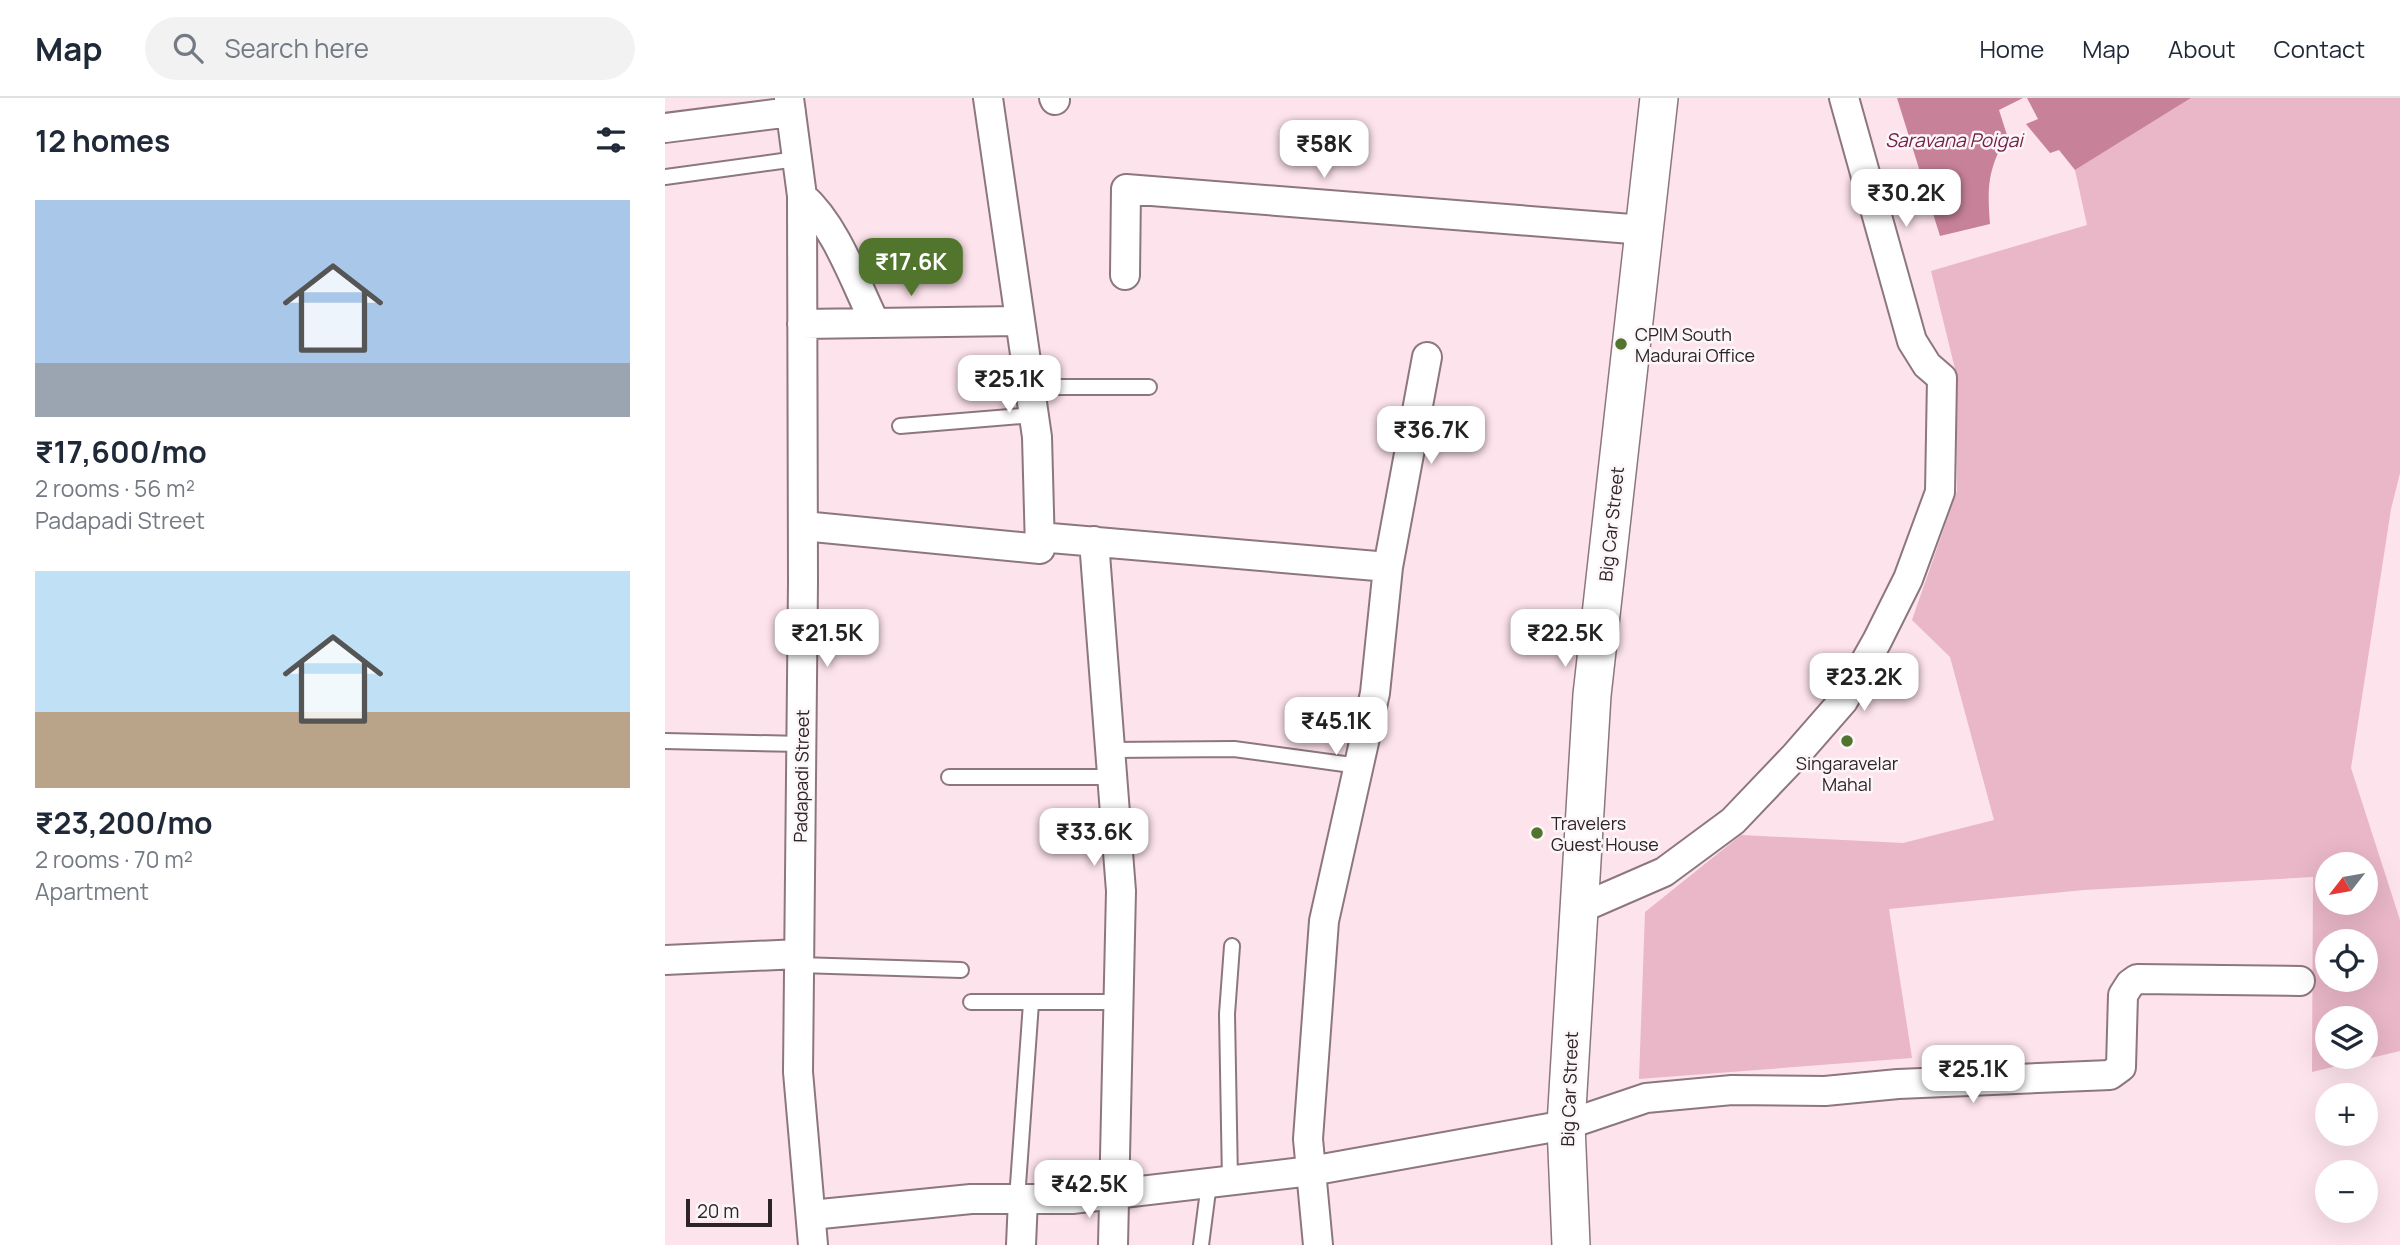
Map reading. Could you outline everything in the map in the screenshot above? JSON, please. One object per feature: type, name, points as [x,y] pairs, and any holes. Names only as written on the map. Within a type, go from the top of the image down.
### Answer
[{"type":"street","points":[[803,527],[1039,549],[1037,437],[988,98]]},
{"type":"street","name":"Big Car Street","points":[[1571,1245],[1566,1125],[1592,695],[1658,98]]},
{"type":"street","points":[[1579,909],[1664,872],[1733,821],[1843,701],[1908,579],[1940,492],[1942,377],[1927,365],[1912,341],[1844,98]]},
{"type":"street","points":[[665,128],[790,105]]},
{"type":"street","name":"Padapadi Street","points":[[790,105],[802,196],[803,527],[798,1072],[813,1245]]},
{"type":"street","points":[[1125,275],[1126,189],[1644,230]]},
{"type":"street","points":[[802,196],[817,210],[875,323]]},
{"type":"street","points":[[802,324],[1020,321]]},
{"type":"street","points":[[1318,1245],[1308,1139],[1324,921],[1375,693],[1388,567],[1427,357]]},
{"type":"street","points":[[1039,537],[1388,567]]},
{"type":"street","points":[[1094,541],[1121,891],[1113,1245]]},
{"type":"street","points":[[665,960],[799,960]]},
{"type":"street","points":[[811,1215],[971,1199],[1072,1199],[1311,1171],[1566,1125],[1646,1098],[1732,1090],[1825,1091],[1898,1084],[2110,1075],[2121,1068],[2123,995],[2137,979],[2300,981]]},
{"type":"street","points":[[1020,1199],[1021,1245]]},
{"type":"lane","points":[[665,177],[797,159]]},
{"type":"lane","points":[[1030,387],[1149,387]]},
{"type":"lane","points":[[900,426],[1034,415]]},
{"type":"lane","points":[[665,741],[802,744]]},
{"type":"lane","points":[[949,777],[1234,749],[1359,766]]},
{"type":"lane","points":[[1201,1245],[1219,1182],[1232,946]]},
{"type":"lane","points":[[799,960],[961,970]]},
{"type":"lane","points":[[971,1002],[1118,1002]]},
{"type":"lane","points":[[1020,1199],[1031,1003]]},
{"type":"shaded area","points":[[2191,98],[2400,98],[2400,473],[2391,509],[2351,768],[2400,920],[2400,1051],[2378,1056],[2378,1006],[2315,1006],[2315,1069],[2325,1069],[2312,1072],[2313,877],[2084,890],[1889,909],[1912,1058],[1639,1079],[1645,912],[1741,835],[1903,843],[1994,820],[1950,657],[1912,620],[1957,491],[1956,373],[1931,271],[2087,225],[2075,170]]},
{"type":"water","name":"Saravana Poigai","points":[[1897,98],[2023,98],[1999,110],[2007,135],[1990,178],[1990,224],[1940,236]]},
{"type":"water","name":"Saravana Poigai","points":[[2027,98],[2191,98],[2075,170],[2059,150],[2050,153],[2026,124],[2038,119]]},
{"type":"place","name":"CPIM South Madurai Office","points":[[1621,344]]},
{"type":"place","name":"Singaravelar Mahal","points":[[1847,741]]},
{"type":"place","name":"Travelers Guest House","points":[[1537,833]]}]
